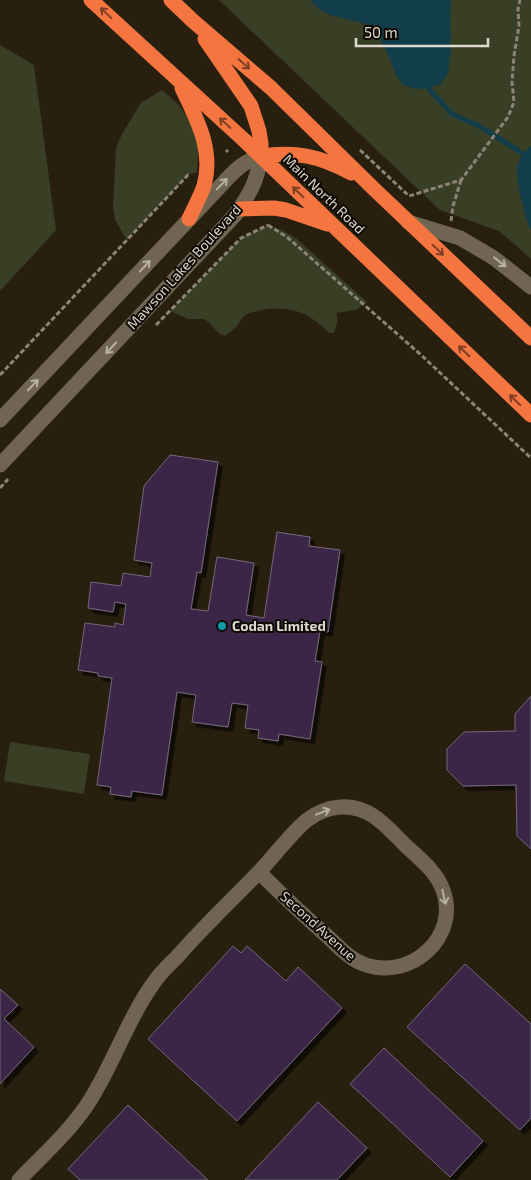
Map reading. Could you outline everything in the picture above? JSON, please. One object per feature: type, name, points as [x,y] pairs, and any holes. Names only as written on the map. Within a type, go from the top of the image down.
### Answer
[{"type":"highway","name":"Main North Road","points":[[91,0],[261,156],[531,415]]},
{"type":"highway","points":[[171,0],[271,88],[408,222],[531,338]]},
{"type":"highway","points":[[193,21],[251,106],[259,131],[261,156],[286,154],[317,158],[332,162],[365,180]]},
{"type":"highway","points":[[178,81],[198,120],[206,149],[203,188],[189,219]]},
{"type":"highway","points":[[239,209],[274,208],[286,210],[333,226]]},
{"type":"street","name":"Mawson Lakes Boulevard","points":[[0,420],[237,169],[254,158],[261,156],[256,179],[239,209],[0,465]]},
{"type":"street","points":[[408,222],[460,238],[494,258],[531,287]]},
{"type":"street","name":"Second Avenue","points":[[19,1180],[87,1106],[102,1080],[133,1016],[156,980],[298,829],[318,813],[340,807],[363,810],[377,818],[433,871],[444,893],[446,905],[444,925],[431,948],[414,962],[392,969],[378,969],[364,965],[349,956],[259,872]]},
{"type":"path","points":[[450,235],[453,206],[461,180],[508,118],[514,102],[512,82],[519,26],[518,10],[520,0]]},
{"type":"path","points":[[0,375],[188,175],[220,158],[227,151],[231,157]]},
{"type":"path","points":[[409,196],[461,180]]},
{"type":"path","points":[[156,325],[241,238],[272,222]]},
{"type":"path","points":[[268,225],[287,237],[420,354],[531,458]]},
{"type":"path","points":[[0,488],[12,475]]},
{"type":"green space","points":[[219,0],[531,0],[531,259],[499,231],[440,210]]},
{"type":"green space","points":[[0,45],[34,65],[56,230],[0,291]]},
{"type":"green space","points":[[162,90],[179,105],[188,118],[199,144],[197,172],[188,175],[127,240],[115,220],[113,207],[116,148],[122,134],[141,103]]},
{"type":"green space","points":[[268,225],[284,231],[297,239],[367,302],[356,310],[336,313],[337,320],[334,333],[329,333],[315,320],[299,312],[272,309],[246,315],[225,336],[220,334],[205,319],[188,319],[170,311],[241,238]]},
{"type":"green space","points":[[10,742],[90,754],[84,794],[4,781]]},
{"type":"water","points":[[310,0],[451,0],[451,48],[448,73],[441,84],[428,88],[416,89],[403,85],[396,75],[376,31],[366,24],[330,15],[319,9]]},
{"type":"water","points":[[531,146],[531,230],[523,206],[518,167],[519,161]]},
{"type":"building","name":"Codan Limited","points":[[170,455],[218,462],[201,573],[197,572],[191,609],[208,611],[217,557],[254,563],[246,615],[264,618],[277,532],[310,537],[309,546],[340,550],[328,632],[320,631],[315,661],[322,662],[310,739],[279,734],[278,741],[258,738],[259,730],[245,728],[248,705],[232,703],[228,727],[192,722],[196,695],[177,692],[162,795],[132,791],[131,797],[110,794],[111,787],[97,785],[112,678],[98,676],[98,673],[78,670],[85,623],[115,627],[115,623],[123,625],[126,604],[115,602],[113,612],[88,608],[91,582],[121,586],[123,573],[150,577],[152,563],[134,560],[144,486]]},
{"type":"building","points":[[531,696],[531,849],[517,836],[516,785],[463,786],[447,770],[447,749],[464,732],[515,731],[515,714]]},
{"type":"building","points":[[233,946],[241,953],[247,946],[286,981],[298,967],[342,1008],[237,1121],[148,1039]]},
{"type":"building","points":[[465,964],[531,1024],[531,1118],[520,1130],[407,1027]]},
{"type":"building","points":[[0,989],[18,1005],[4,1019],[34,1047],[0,1084]]},
{"type":"building","points":[[384,1048],[483,1141],[450,1177],[350,1084]]},
{"type":"building","points":[[318,1102],[367,1148],[337,1180],[245,1180]]},
{"type":"building","points":[[128,1105],[208,1180],[80,1180],[68,1169]]},
{"type":"waterway","points":[[428,88],[452,114],[479,126],[524,154]]},
{"type":"place","name":"Codan Limited","points":[[222,626]]}]
